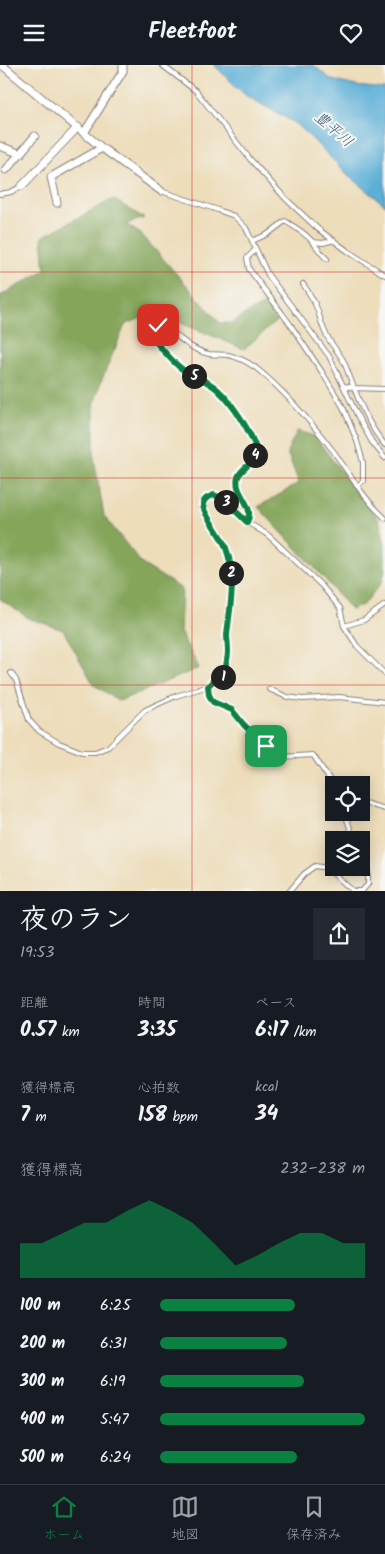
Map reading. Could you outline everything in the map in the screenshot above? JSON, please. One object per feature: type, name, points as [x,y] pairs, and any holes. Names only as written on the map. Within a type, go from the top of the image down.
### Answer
[{"type":"street","points":[[84,133],[123,71],[123,65]]},
{"type":"street","points":[[1,67],[102,148],[161,191]]},
{"type":"street","points":[[22,186],[78,127]]},
{"type":"street","points":[[6,170],[35,136]]},
{"type":"street","points":[[0,146],[21,154]]},
{"type":"street","points":[[57,203],[51,177],[102,148]]},
{"type":"lane","points":[[162,65],[196,91],[250,159],[274,186],[318,229],[385,275]]},
{"type":"lane","points":[[0,194],[11,192],[22,186]]},
{"type":"lane","points":[[161,191],[234,216],[246,228],[268,275],[329,356],[368,435],[385,458]]},
{"type":"lane","points":[[252,241],[268,235],[285,221],[313,241],[320,254],[327,259]]},
{"type":"lane","points":[[313,241],[323,243],[334,240]]},
{"type":"lane","points":[[255,250],[247,258],[249,269],[290,324],[343,407],[357,441],[362,462],[363,481],[357,487]]},
{"type":"lane","points":[[303,283],[315,305],[328,338],[338,350],[343,360],[364,415],[376,435],[385,445]]},
{"type":"lane","points":[[247,522],[250,517],[248,505],[239,491],[237,479],[257,451],[253,438],[218,389],[207,381],[181,368],[169,357],[154,338],[152,331],[158,325],[165,325],[195,349],[209,354],[229,355],[255,367],[281,391],[304,417],[333,451],[357,487],[385,518]]},
{"type":"lane","points":[[344,386],[385,389]]},
{"type":"lane","points":[[11,673],[16,680],[29,720],[39,731],[59,743],[82,752],[95,752],[108,747],[145,710],[176,696],[208,686],[215,679],[224,677],[233,596],[227,549],[204,510],[203,503],[207,498],[214,495],[222,498],[247,522],[268,535],[322,586],[340,608],[344,626],[357,646],[385,674]]},
{"type":"lane","points":[[344,626],[364,620],[385,605]]},
{"type":"lane","points":[[208,686],[209,695],[213,702],[232,710],[244,725],[280,757],[313,755],[327,776]]},
{"type":"lane","points":[[269,689],[287,697],[302,699],[339,697],[385,702]]},
{"type":"lane","points":[[370,805],[385,809]]},
{"type":"lane","points":[[289,891],[304,874],[315,866],[325,868]]},
{"type":"lane","points":[[336,876],[353,891],[362,891],[368,884],[368,876]]},
{"type":"green space","points":[[113,199],[144,218],[126,224],[142,235],[220,323],[232,323],[269,302],[280,318],[244,349],[154,312],[125,325],[100,384],[94,405],[94,458],[104,516],[142,564],[182,589],[180,632],[199,668],[119,701],[94,685],[63,630],[28,618],[0,599],[0,296],[45,270],[42,237]]},
{"type":"green space","points":[[297,431],[314,436],[379,520],[385,545],[385,569],[382,582],[364,604],[351,610],[258,507],[299,483],[287,452]]},
{"type":"water","name":"豊平川","points":[[214,65],[313,65],[332,80],[356,86],[385,89],[385,205],[346,173],[297,124],[245,95]]},
{"type":"route","points":[[158,325],[152,331],[154,338],[169,357],[181,368],[207,381],[218,389],[253,438],[257,451],[237,479],[239,491],[248,505],[250,517],[247,522],[222,498],[214,495],[207,498],[203,503],[204,510],[227,549],[233,596],[224,677],[215,679],[208,686],[209,695],[213,702],[232,710],[244,725],[266,746]]}]
